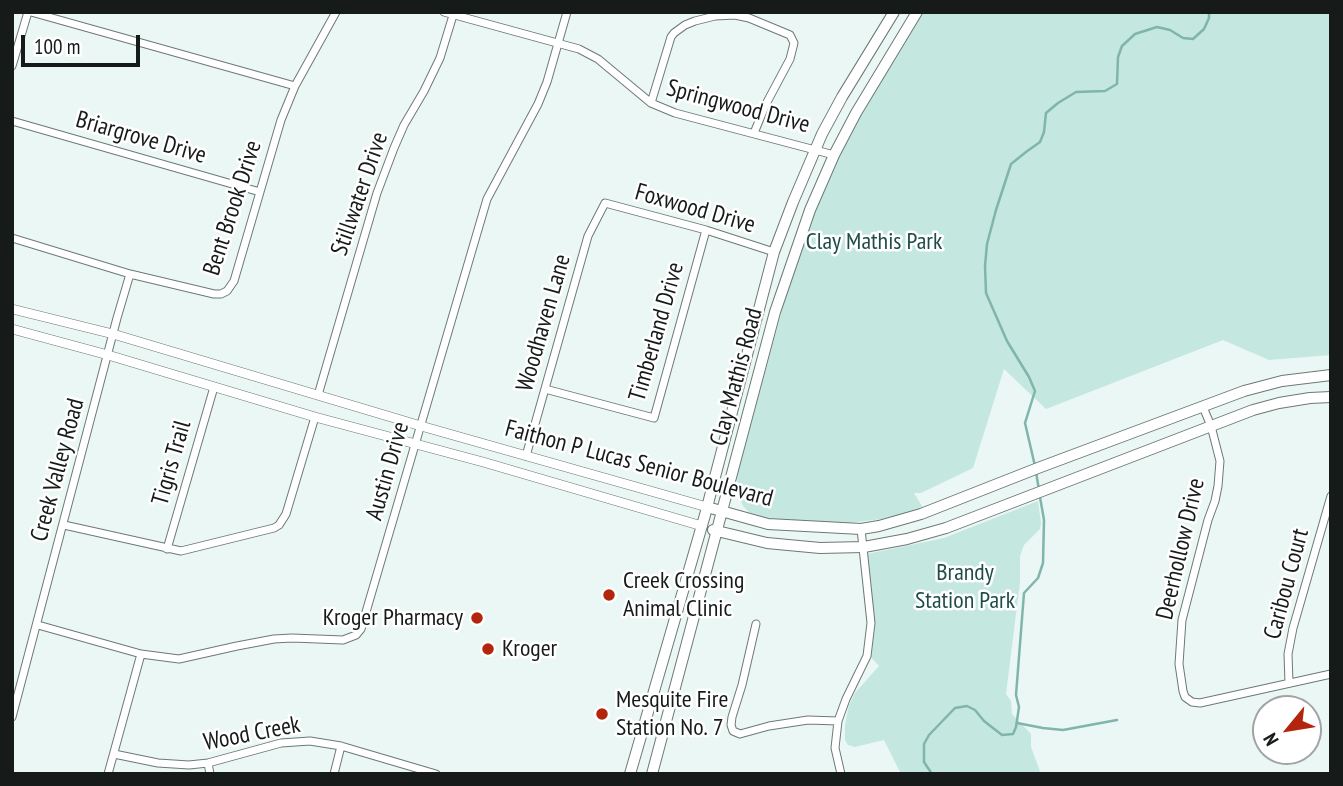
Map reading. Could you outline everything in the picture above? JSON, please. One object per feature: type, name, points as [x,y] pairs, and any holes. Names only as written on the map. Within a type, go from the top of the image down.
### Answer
[{"type":"main road","name":"Clay Mathis Road","points":[[630,774],[702,526],[774,252],[816,149],[842,97],[894,12]]},
{"type":"main road","name":"Clay Mathis Road","points":[[652,774],[775,312],[810,210],[856,113],[917,12]]},
{"type":"main road","name":"Faithon P Lucas Senior Boulevard","points":[[707,507],[768,524],[861,529],[890,524],[1244,391],[1282,381],[1331,375]]},
{"type":"main road","name":"Faithon P Lucas Senior Boulevard","points":[[702,526],[737,537],[788,546],[864,547],[926,534],[1253,410],[1279,403],[1331,397]]},
{"type":"main road","points":[[668,640],[687,645]]},
{"type":"main road","points":[[645,721],[665,726]]},
{"type":"street","points":[[12,66],[29,12],[295,86]]},
{"type":"street","name":"Bent Brook Drive","points":[[12,238],[130,274],[214,295],[227,291],[233,281],[281,120],[295,86],[336,12]]},
{"type":"street","name":"Austin Drive","points":[[38,625],[141,654],[179,659],[274,639],[343,640],[356,635],[364,624],[487,199],[538,104],[567,12]]},
{"type":"street","name":"Springwood Drive","points":[[450,13],[579,50],[598,59],[651,103],[691,118],[834,155]]},
{"type":"street","name":"Stillwater Drive","points":[[318,395],[381,182],[404,125],[440,58],[450,13]]},
{"type":"street","points":[[651,103],[674,33],[685,25],[715,16],[735,15],[749,18],[790,35],[794,43],[793,53],[754,133]]},
{"type":"street","name":"Briargrove Drive","points":[[12,121],[260,192]]},
{"type":"street","name":"Foxwood Drive","points":[[604,203],[706,230],[774,252]]},
{"type":"street","name":"Woodhaven Lane","points":[[526,456],[588,236],[604,203]]},
{"type":"street","name":"Timberland Drive","points":[[545,389],[654,418],[706,230]]},
{"type":"street","name":"Creek Valley Road","points":[[12,717],[15,694],[38,625],[130,274]]},
{"type":"street","name":"Faithon P Lucas Senior Boulevard","points":[[12,309],[113,334],[421,426],[707,507]]},
{"type":"street","name":"Faithon P Lucas Senior Boulevard","points":[[12,329],[702,526]]},
{"type":"street","name":"Tigris Trail","points":[[167,550],[214,387]]},
{"type":"street","name":"Deerhollow Drive","points":[[1203,407],[1220,461],[1218,486],[1182,620],[1179,664],[1183,691],[1189,700],[1200,703],[1289,684]]},
{"type":"street","points":[[64,525],[176,551],[265,532],[279,525],[286,513],[315,417]]},
{"type":"street","points":[[550,482],[555,464]]},
{"type":"street","name":"Caribou Court","points":[[1289,684],[1287,654],[1331,496]]},
{"type":"street","points":[[841,774],[835,748],[838,721],[867,656],[871,623],[861,529]]},
{"type":"street","points":[[757,624],[732,717],[733,731],[740,734],[808,720],[838,721]]},
{"type":"street","points":[[108,774],[141,654]]},
{"type":"street","points":[[1289,684],[1331,674]]},
{"type":"street","name":"Wood Creek","points":[[114,754],[158,764],[180,765],[208,763],[281,743],[318,741],[436,774]]},
{"type":"street","points":[[334,774],[341,747]]},
{"type":"street","points":[[208,763],[210,774]]},
{"type":"green space","name":"Clay Mathis Park","points":[[920,12],[1331,12],[1331,355],[1269,360],[1223,340],[1046,409],[1004,369],[973,468],[921,493],[914,493],[923,508],[881,519],[841,524],[789,522],[756,517],[750,513],[743,506],[738,494],[737,475],[787,292],[812,214],[855,121]]},
{"type":"green space","name":"Brandy Station Park","points":[[1038,501],[1040,529],[1024,545],[1020,556],[1020,582],[1006,694],[1011,701],[1012,714],[1031,734],[1031,747],[1041,774],[901,774],[884,740],[855,747],[848,745],[845,740],[845,725],[849,705],[855,693],[879,666],[870,656],[875,627],[867,554],[944,538]]},
{"type":"waterway","points":[[1035,466],[1025,423],[1035,391],[1007,341],[986,293],[987,244],[1011,164],[1040,142],[1046,113],[1058,103],[1076,92],[1105,91],[1117,84],[1118,57],[1122,46],[1135,34],[1157,27],[1170,30],[1183,38],[1193,39],[1204,29],[1209,12]]},
{"type":"waterway","points":[[1036,472],[1039,490]]},
{"type":"waterway","points":[[932,774],[924,762],[924,744],[955,708],[967,706],[975,710],[1002,735],[1013,734],[1016,727],[1024,593],[1038,578],[1043,563],[1044,520],[1040,497]]},
{"type":"waterway","points":[[1017,723],[1063,730],[1117,720]]},
{"type":"place","name":"Creek Crossing Animal Clinic","points":[[609,595]]},
{"type":"place","name":"Kroger Pharmacy","points":[[477,618]]},
{"type":"place","name":"Kroger","points":[[488,649]]},
{"type":"place","name":"Mesquite Fire Station No. 7","points":[[602,714]]}]
